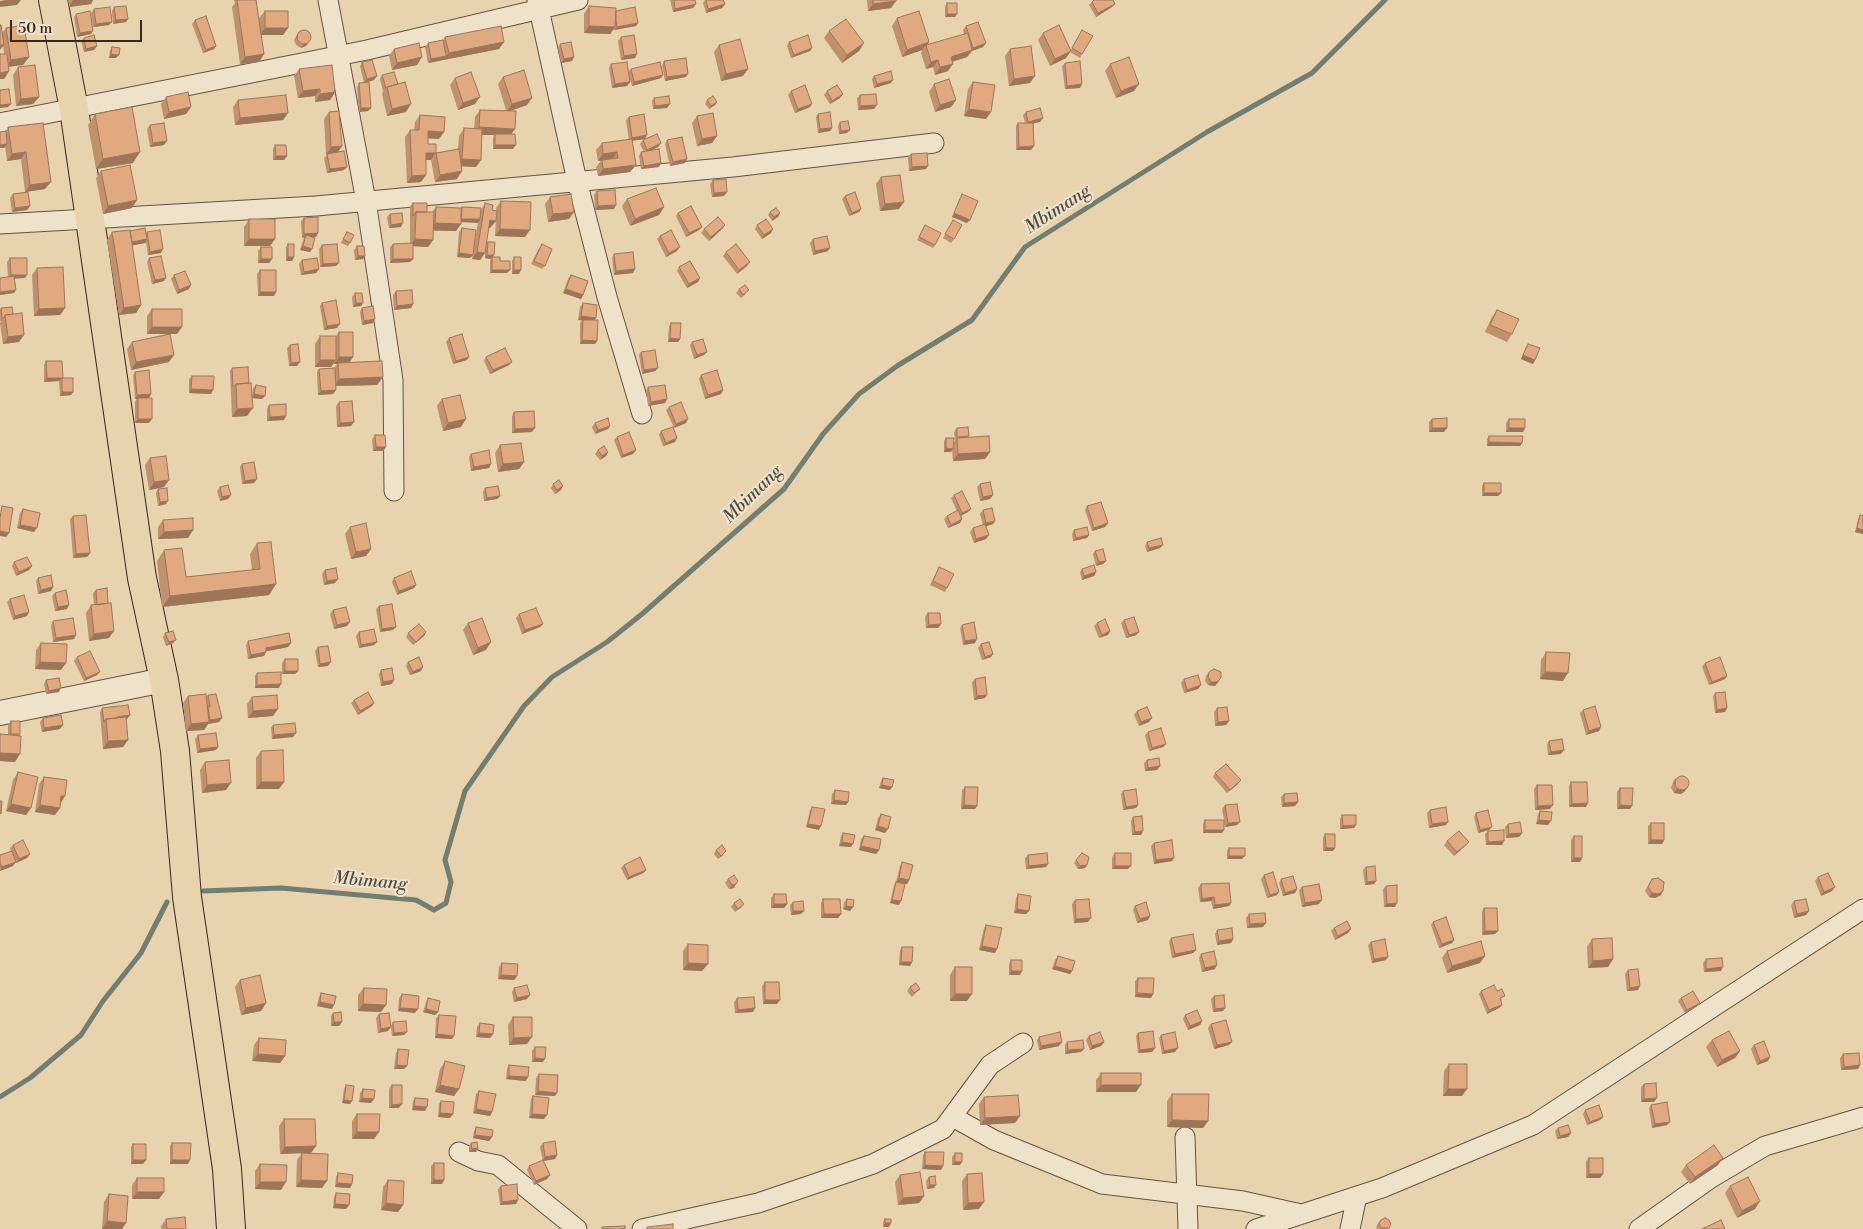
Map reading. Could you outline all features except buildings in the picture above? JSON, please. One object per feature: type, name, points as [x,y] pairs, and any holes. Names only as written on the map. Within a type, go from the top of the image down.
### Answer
[{"type":"main road","points":[[53,0],[74,110],[142,578],[164,680],[175,751],[187,898],[227,1169],[231,1229]]},
{"type":"street","points":[[328,0],[366,201],[393,380],[394,491]]},
{"type":"street","points":[[0,123],[74,110],[339,56],[539,4],[578,0]]},
{"type":"street","points":[[539,4],[577,181],[607,297],[642,414]]},
{"type":"street","points":[[0,224],[366,201],[733,167],[934,143]]},
{"type":"street","points":[[0,713],[164,680]]},
{"type":"street","points":[[1256,1229],[1382,1188],[1533,1125],[1863,910]]},
{"type":"street","points":[[642,1229],[677,1226],[766,1200],[873,1164],[943,1129],[990,1065],[1022,1043]]},
{"type":"street","points":[[952,1117],[994,1140],[1102,1184],[1243,1201],[1301,1214]]},
{"type":"street","points":[[1639,1229],[1712,1178],[1765,1146],[1863,1117]]},
{"type":"street","points":[[1185,1137],[1188,1229]]},
{"type":"street","points":[[459,1152],[478,1161],[498,1165],[577,1229]]},
{"type":"street","points":[[1350,1229],[1357,1196]]},
{"type":"waterway","name":"Mbimang","points":[[203,891],[281,888],[416,900],[434,910],[446,903],[451,882],[445,860],[465,791],[524,706],[552,677],[607,642],[642,614],[784,489],[823,434],[859,394],[897,366],[972,320],[1025,247],[1207,132],[1312,73],[1385,0]]},
{"type":"waterway","name":"Mbimang","points":[[0,1097],[30,1078],[81,1035],[103,1001],[141,953],[167,902]]}]
